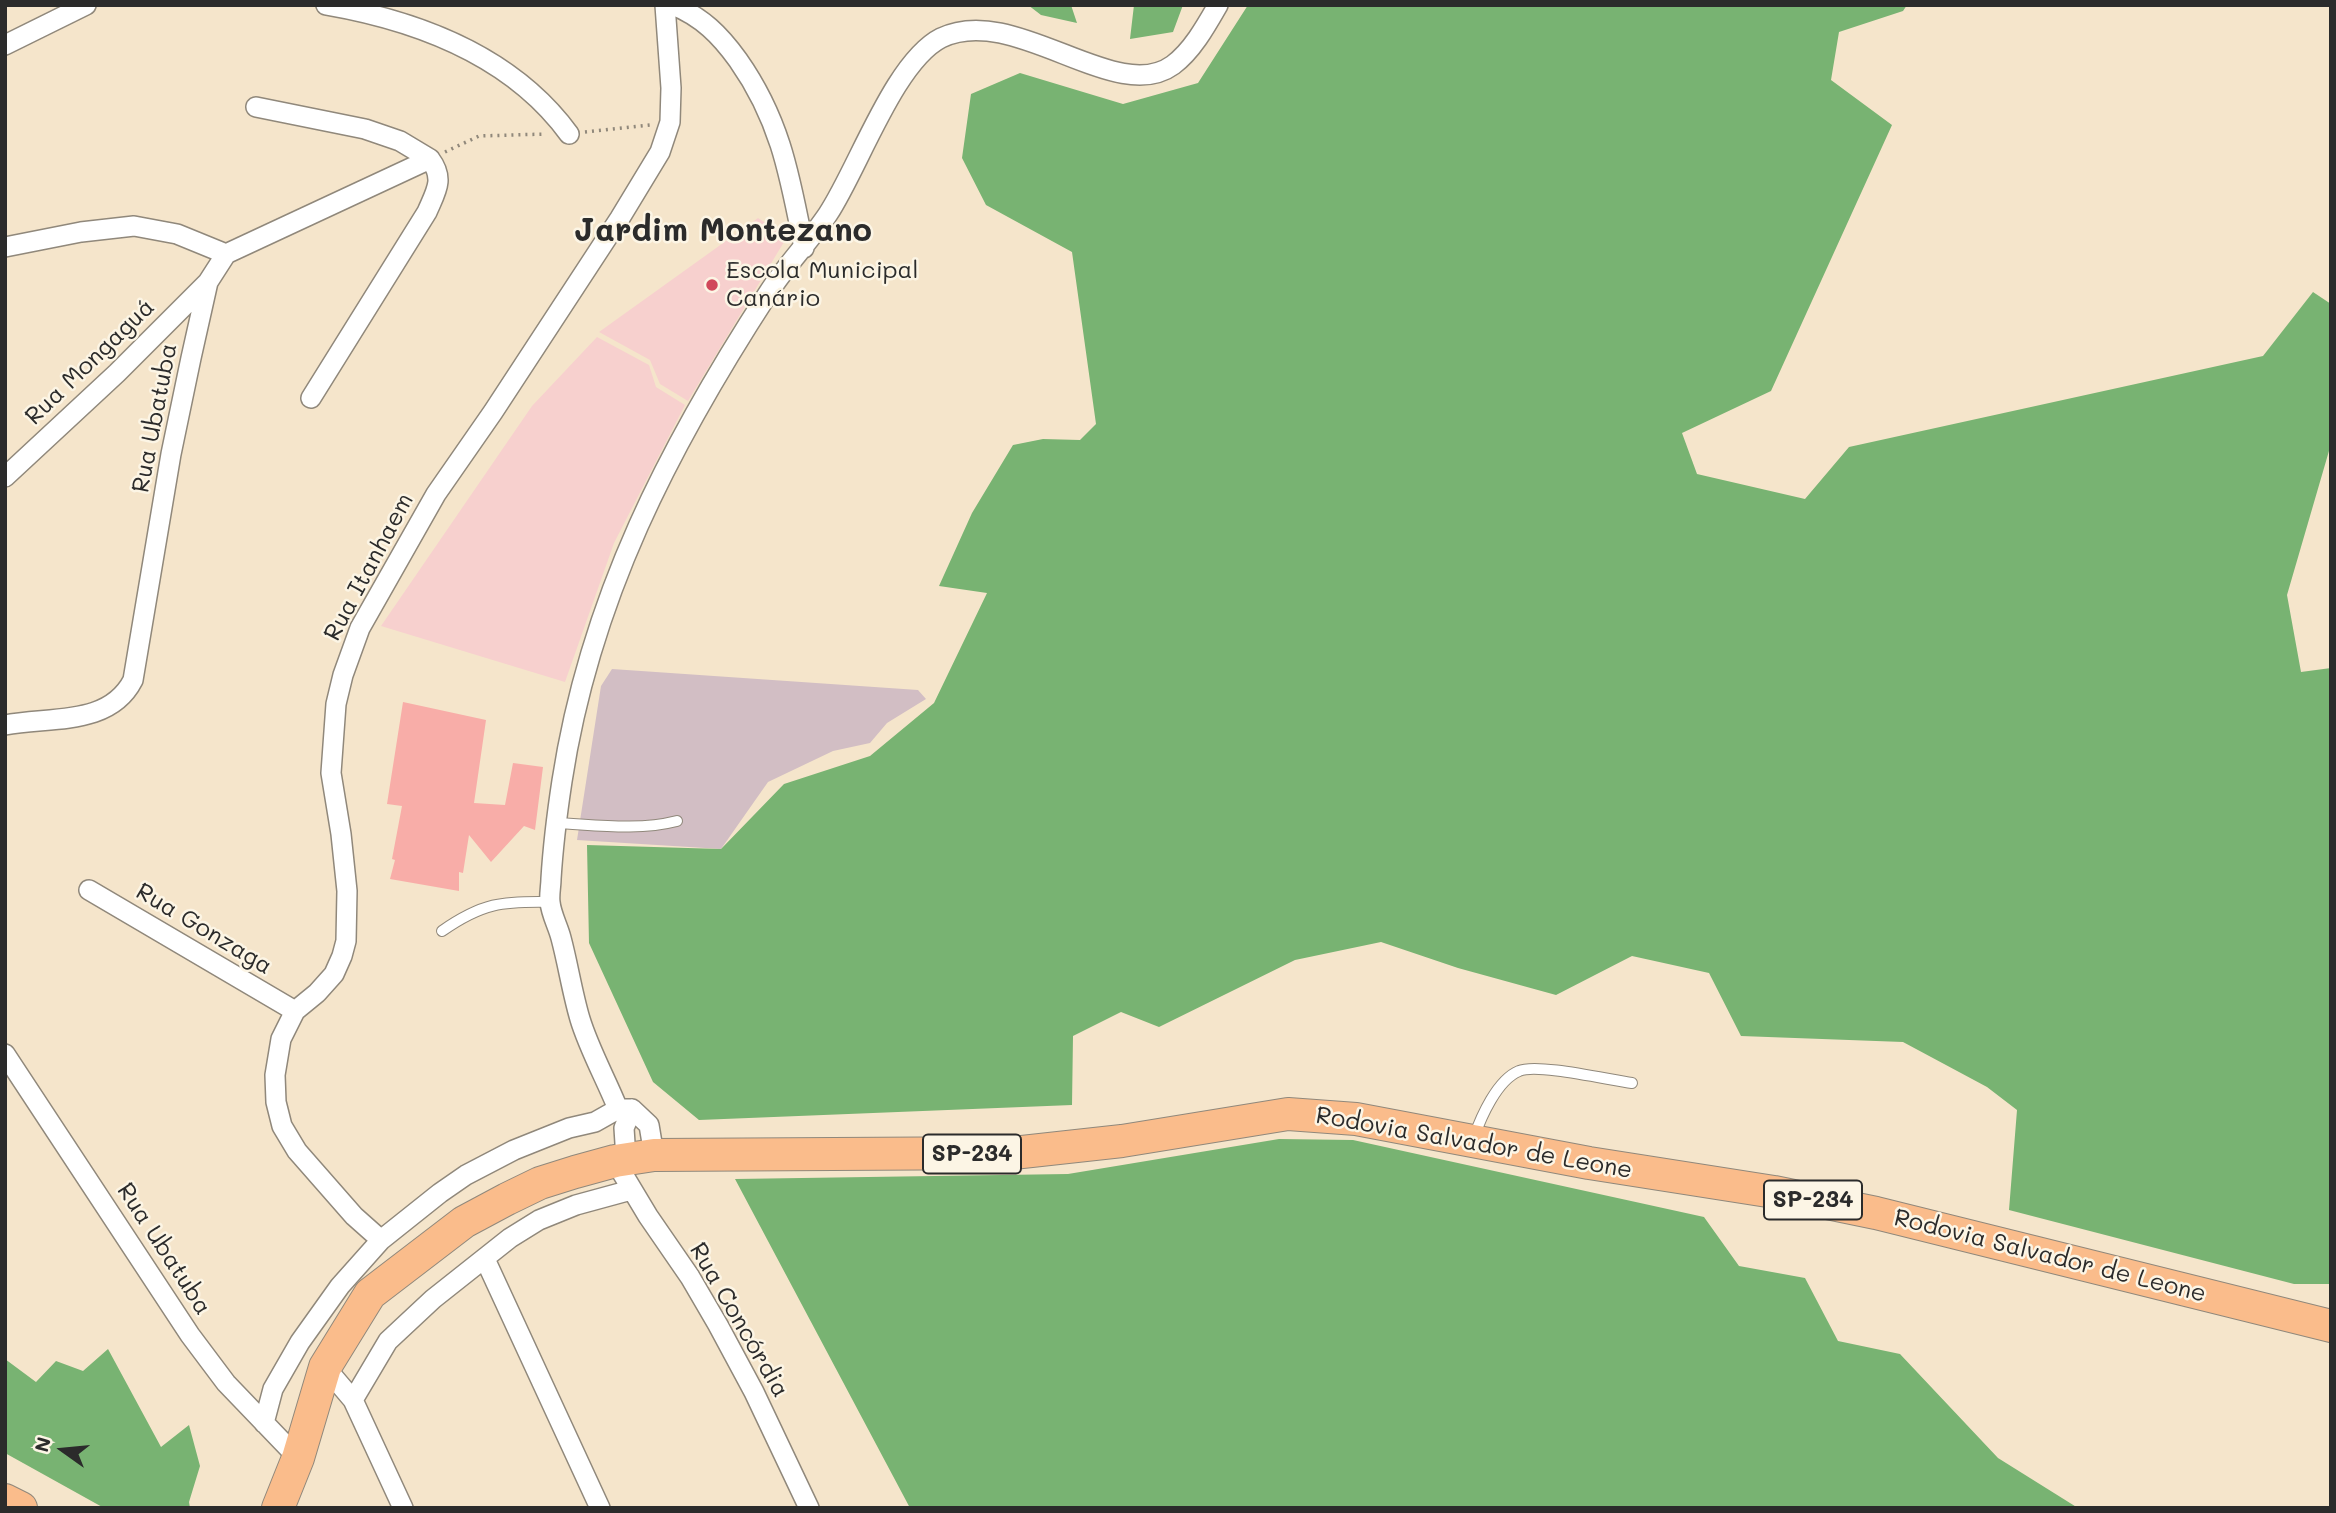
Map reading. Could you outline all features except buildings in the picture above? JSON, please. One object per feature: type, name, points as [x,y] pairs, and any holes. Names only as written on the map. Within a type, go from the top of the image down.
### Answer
[{"type":"main road","name":"Rodovia Salvador de Leone","points":[[278,1508],[298,1458],[325,1367],[370,1294],[464,1222],[540,1183],[632,1158],[1013,1153],[1122,1141],[1288,1114],[1356,1119],[1589,1163],[1774,1192],[1876,1213],[2331,1326]]},
{"type":"main road","points":[[5,1500],[21,1508]]},
{"type":"street","points":[[5,45],[86,5]]},
{"type":"street","points":[[326,5],[434,33],[486,57],[538,98],[569,134]]},
{"type":"street","name":"Rua Itanhaem","points":[[381,1241],[297,1151],[282,1126],[276,1102],[275,1075],[281,1039],[295,1011],[334,974],[346,941],[347,891],[331,773],[336,704],[350,649],[378,592],[436,494],[493,412],[660,152],[670,122],[671,88],[665,5]]},
{"type":"street","points":[[673,5],[696,16],[722,38],[764,100],[791,181],[804,248]]},
{"type":"street","points":[[632,1158],[649,1125],[625,1109],[580,1020],[550,902],[556,823],[565,758],[583,678],[613,584],[638,522],[680,438],[771,289],[831,210],[890,99],[918,55],[942,38],[957,32],[991,31],[1032,42],[1105,69],[1131,75],[1150,75],[1171,67],[1187,51],[1213,14]]},
{"type":"street","points":[[256,107],[365,129],[400,141],[430,159],[437,169],[439,179],[427,212],[311,398]]},
{"type":"street","points":[[5,247],[81,232],[134,226],[177,234],[226,254],[430,159]]},
{"type":"street","name":"Rua Ubatuba","points":[[5,725],[79,717],[99,711],[118,701],[133,680],[178,417],[208,282],[226,254]]},
{"type":"street","name":"Rua Mongaguá","points":[[5,477],[117,373],[208,282]]},
{"type":"street","name":"Rua Gonzaga","points":[[89,890],[295,1011]]},
{"type":"street","name":"Rua Ubatuba","points":[[5,1054],[190,1335],[226,1383],[298,1458]]},
{"type":"street","points":[[625,1109],[624,1128],[632,1158]]},
{"type":"street","points":[[264,1423],[273,1389],[300,1342],[340,1286],[381,1241],[440,1193],[475,1170],[523,1146],[625,1109]]},
{"type":"street","name":"Rua Concórdia","points":[[632,1158],[631,1190],[690,1277],[718,1325],[754,1392],[809,1508]]},
{"type":"street","points":[[353,1400],[388,1341],[433,1299],[510,1238],[539,1220],[576,1205],[631,1190]]},
{"type":"street","points":[[485,1259],[600,1508]]},
{"type":"street","points":[[325,1367],[353,1400],[403,1508]]},
{"type":"lane","points":[[556,823],[625,827],[677,821]]},
{"type":"lane","points":[[442,931],[472,911],[486,906],[550,902]]},
{"type":"lane","points":[[1472,1141],[1483,1112],[1518,1071],[1537,1069],[1632,1083]]},
{"type":"shaded area","name":"Escola Municipal Canário","points":[[758,218],[787,237],[688,401],[660,384],[650,360],[599,332]]},
{"type":"shaded area","points":[[597,337],[649,365],[656,387],[685,405],[614,543],[565,682],[381,626],[532,406]]},
{"type":"shaded area","points":[[612,669],[918,690],[926,699],[887,723],[870,743],[833,751],[768,782],[721,849],[577,840],[601,686]]},
{"type":"green space","points":[[1028,5],[1071,5],[1077,23],[1041,15]]},
{"type":"green space","points":[[1134,5],[1183,5],[1173,32],[1130,39]]},
{"type":"green space","points":[[1248,5],[1907,5],[1903,11],[1839,32],[1831,80],[1892,125],[1771,391],[1682,433],[1697,474],[1805,499],[1849,447],[2263,356],[2313,292],[2331,304],[2331,444],[2287,595],[2301,672],[2331,668],[2331,1284],[2294,1284],[2009,1210],[2017,1110],[1987,1087],[1903,1042],[1741,1036],[1709,973],[1632,956],[1556,995],[1458,968],[1381,942],[1295,960],[1159,1027],[1121,1012],[1073,1036],[1072,1105],[699,1120],[653,1082],[589,943],[587,845],[721,849],[784,784],[870,756],[934,703],[987,593],[939,586],[972,513],[1013,445],[1043,439],[1080,440],[1096,424],[1072,252],[986,205],[962,158],[971,94],[1020,73],[1123,104],[1198,83]]},
{"type":"green space","points":[[1279,1139],[1353,1140],[1704,1217],[1739,1266],[1805,1278],[1838,1341],[1900,1354],[1998,1458],[2078,1508],[910,1508],[735,1179],[1068,1174]]},
{"type":"green space","points":[[108,1349],[161,1447],[189,1425],[200,1466],[189,1502],[190,1508],[104,1508],[5,1453],[5,1359],[36,1382],[56,1361],[83,1371]]},
{"type":"place","name":"Escola Municipal Canário","points":[[712,285]]},
{"type":"district","name":"Jardim Montezano","points":[[723,231]]}]
